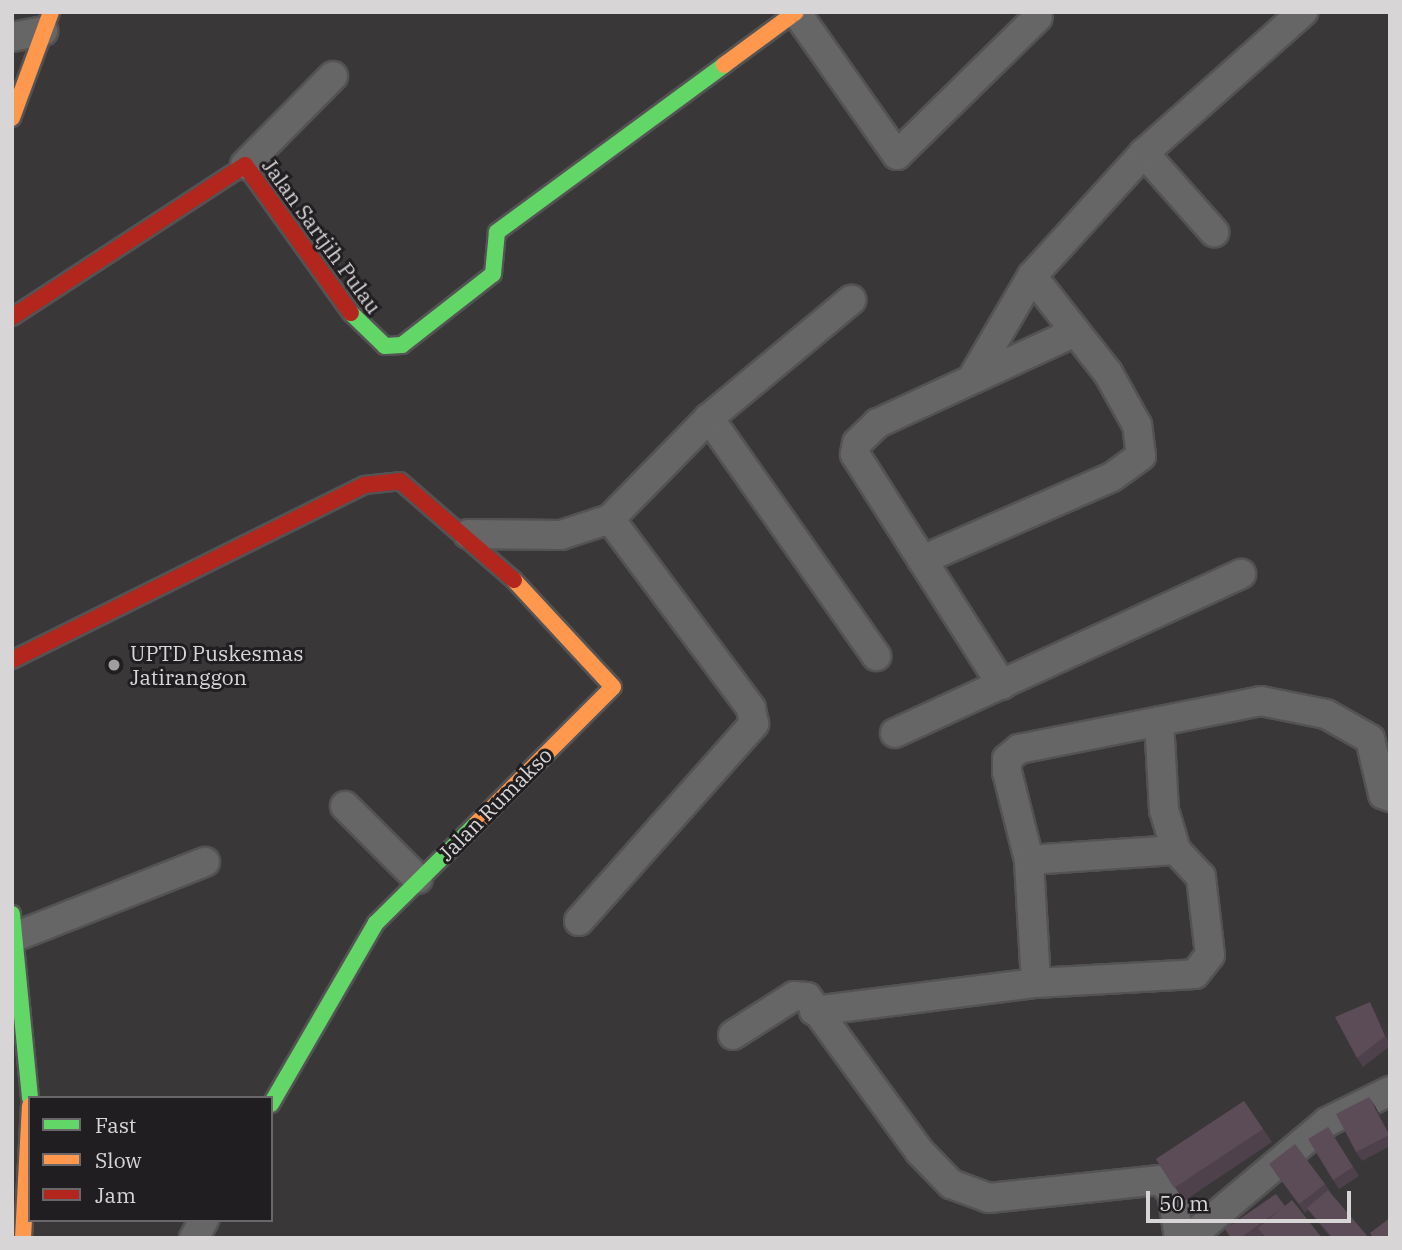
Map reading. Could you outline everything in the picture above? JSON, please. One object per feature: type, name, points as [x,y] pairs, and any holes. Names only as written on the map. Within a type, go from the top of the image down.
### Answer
[{"type":"street","points":[[796,12],[897,155],[1039,14]]},
{"type":"street","name":"Jalan Sartjih Pulau","points":[[12,317],[244,165],[358,323],[385,346],[402,345],[492,274],[497,232],[796,12]]},
{"type":"street","points":[[973,377],[1032,276],[1144,153],[1303,12]]},
{"type":"street","points":[[12,37],[47,21]]},
{"type":"street","points":[[12,118],[47,21]]},
{"type":"street","points":[[244,165],[333,76]]},
{"type":"street","points":[[1144,153],[1214,232]]},
{"type":"street","points":[[922,560],[1132,468],[1141,456],[1137,425],[1108,373],[1073,332],[1032,276]]},
{"type":"street","points":[[12,660],[364,485],[400,481],[468,534],[561,535],[610,519],[709,418],[851,300]]},
{"type":"street","points":[[1002,685],[855,454],[857,443],[878,423],[1073,332]]},
{"type":"street","points":[[709,418],[876,656]]},
{"type":"street","points":[[579,920],[754,724],[751,708],[610,519]]},
{"type":"street","name":"Jalan Rumakso","points":[[273,1101],[376,923],[613,687],[603,669],[468,534]]},
{"type":"street","points":[[895,733],[1241,574]]},
{"type":"street","points":[[1036,983],[1029,860],[1007,759],[1019,750],[1261,701],[1326,714],[1370,739],[1383,794],[1390,797]]},
{"type":"street","points":[[814,1011],[1036,983],[1195,974],[1210,955],[1201,877],[1176,850],[1164,810],[1159,721]]},
{"type":"street","points":[[345,806],[418,879]]},
{"type":"street","points":[[1029,860],[1176,850]]},
{"type":"street","points":[[30,1096],[15,925],[205,862]]},
{"type":"street","points":[[733,1035],[794,996],[807,997],[814,1011],[951,1184],[989,1198],[1160,1180],[1172,1192],[1179,1238]]},
{"type":"street","points":[[1189,1238],[1327,1122],[1390,1091]]},
{"type":"street","points":[[23,1238],[28,1144]]},
{"type":"street","points":[[194,1238],[203,1222]]},
{"type":"building","points":[[1370,1002],[1385,1036],[1357,1058],[1335,1017]]},
{"type":"building","points":[[1369,1097],[1389,1135],[1356,1152],[1336,1114]]},
{"type":"building","points":[[1244,1101],[1263,1129],[1174,1188],[1156,1159]]},
{"type":"building","points":[[1328,1127],[1353,1167],[1333,1180],[1308,1139]]},
{"type":"building","points":[[1295,1144],[1325,1184],[1299,1204],[1269,1164]]},
{"type":"building","points":[[1328,1190],[1369,1238],[1333,1238],[1307,1208]]},
{"type":"building","points":[[1276,1194],[1285,1206],[1240,1238],[1231,1238],[1225,1229]]},
{"type":"building","points":[[1292,1200],[1322,1238],[1266,1238],[1258,1228]]},
{"type":"building","points":[[1390,1218],[1390,1238],[1373,1238],[1370,1233]]},
{"type":"traffic: fast","points":[[351,313],[385,346],[402,345],[493,274],[497,232],[724,65]]},
{"type":"traffic: fast","points":[[273,1101],[376,923],[477,823]]},
{"type":"traffic: fast","points":[[12,914],[30,1096]]},
{"type":"traffic: slow","points":[[12,118],[51,12]]},
{"type":"traffic: slow","points":[[724,65],[796,12]]},
{"type":"traffic: slow","points":[[477,823],[613,687],[514,580]]},
{"type":"traffic: slow","points":[[23,1238],[28,1144]]},
{"type":"traffic: jam","points":[[12,317],[245,165],[351,313]]},
{"type":"traffic: jam","points":[[12,660],[364,485],[400,481],[514,580]]},
{"type":"place","name":"UPTD Puskesmas Jatiranggon","points":[[114,665]]}]
